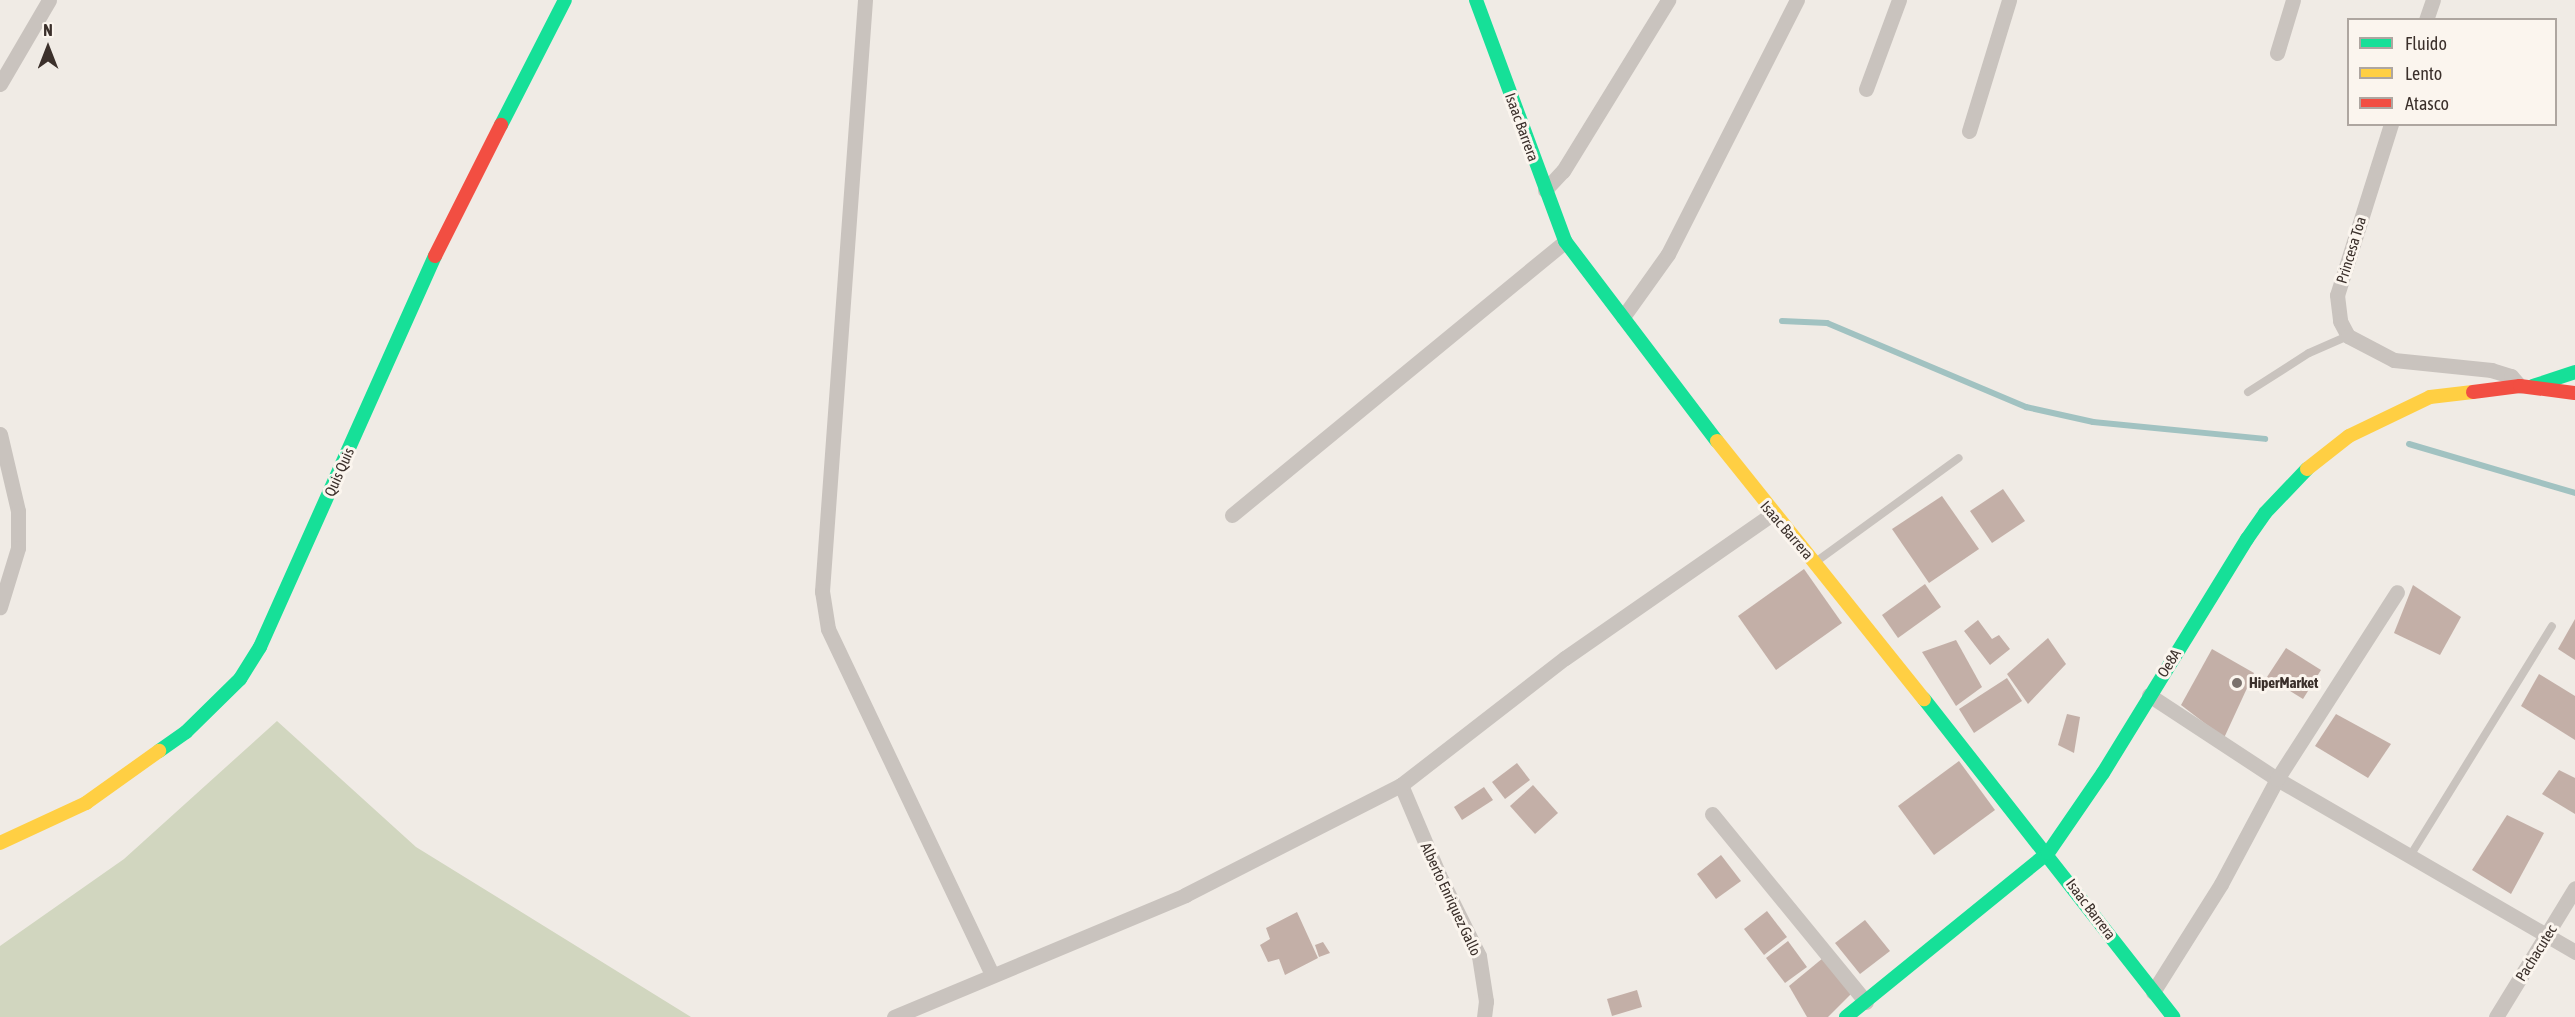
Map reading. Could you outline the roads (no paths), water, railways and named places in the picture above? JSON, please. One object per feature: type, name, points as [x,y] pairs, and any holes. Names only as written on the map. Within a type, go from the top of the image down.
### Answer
[{"type":"street","points":[[0,84],[49,0]]},
{"type":"street","name":"Quis Quis","points":[[0,843],[87,803],[186,732],[240,679],[261,647],[433,260],[565,0]]},
{"type":"street","points":[[865,0],[822,591],[828,629],[992,975]]},
{"type":"street","name":"Isaac Barrera","points":[[1476,0],[1565,241],[1772,514],[1816,562],[2048,853],[2173,1017]]},
{"type":"street","points":[[1545,190],[1563,171],[1668,0]]},
{"type":"street","points":[[1623,317],[1668,254],[1797,0]]},
{"type":"street","points":[[1866,88],[1899,0]]},
{"type":"street","points":[[1970,131],[2009,0]]},
{"type":"street","points":[[2277,53],[2294,0]]},
{"type":"street","points":[[2427,18],[2433,0]]},
{"type":"street","name":"Princesa Toa","points":[[2348,336],[2340,321],[2337,295],[2390,126]]},
{"type":"street","points":[[1232,515],[1565,241]]},
{"type":"street","points":[[2348,336],[2394,360],[2491,370],[2511,376],[2526,386],[2575,393]]},
{"type":"street","points":[[2526,386],[2575,372]]},
{"type":"street","name":"Oe8A","points":[[1846,1017],[2048,853],[2076,815],[2253,530],[2306,471],[2349,436],[2430,397],[2526,386]]},
{"type":"street","points":[[0,434],[18,511],[18,548],[0,607]]},
{"type":"street","points":[[894,1017],[1185,895],[1401,785],[1565,658],[1772,514]]},
{"type":"street","points":[[2153,992],[2221,884],[2277,779],[2397,592]]},
{"type":"street","points":[[2150,695],[2277,779],[2575,952]]},
{"type":"street","name":"Alberto Enriquez Gallo","points":[[1401,785],[1438,875],[1479,956],[1486,1001],[1484,1017]]},
{"type":"street","points":[[1712,814],[1866,1002]]},
{"type":"street","name":"Pachacutec","points":[[2496,1017],[2575,888]]},
{"type":"lane","points":[[2248,392],[2309,353],[2348,336]]},
{"type":"lane","points":[[1816,562],[1959,458]]},
{"type":"lane","points":[[2410,855],[2552,626]]},
{"type":"waterway","points":[[1782,321],[1827,323],[2026,407],[2093,422],[2265,439]]},
{"type":"waterway","points":[[2409,444],[2575,493]]},
{"type":"place","name":"HiperMarket","points":[[2237,683]]}]
